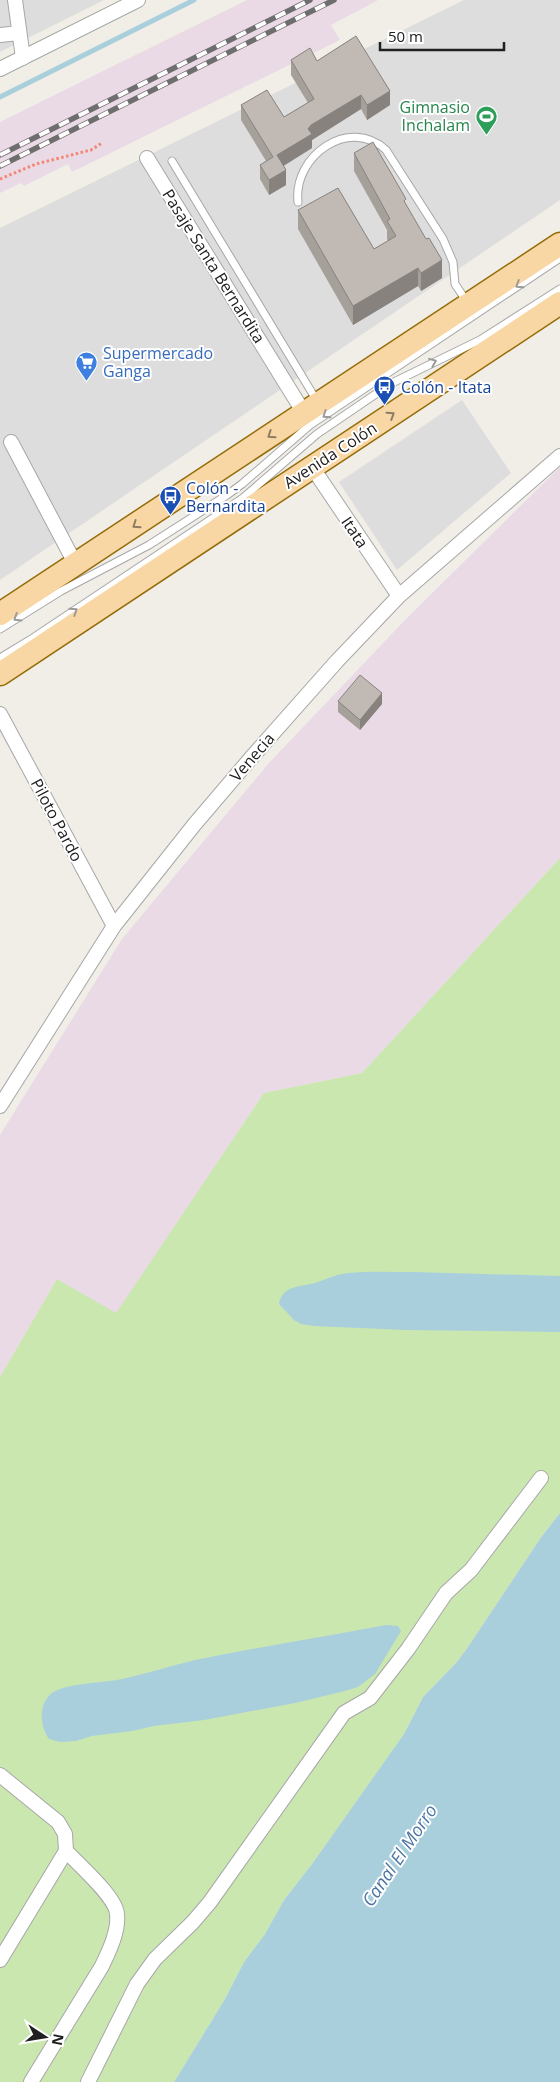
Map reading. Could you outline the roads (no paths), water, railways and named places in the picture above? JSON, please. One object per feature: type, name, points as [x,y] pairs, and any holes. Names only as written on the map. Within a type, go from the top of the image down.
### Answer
[{"type":"main road","points":[[0,614],[560,244]]},
{"type":"main road","name":"Avenida Colón","points":[[0,674],[560,302]]},
{"type":"street","points":[[15,0],[23,58]]},
{"type":"street","points":[[0,69],[138,0]]},
{"type":"street","points":[[0,35],[19,33]]},
{"type":"street","name":"Pasaje Santa Bernardita","points":[[147,158],[281,374],[311,408]]},
{"type":"street","points":[[11,442],[76,565]]},
{"type":"street","name":"Venecia","points":[[0,1106],[114,926],[194,825],[251,758],[399,596],[560,456]]},
{"type":"street","name":"Itata","points":[[312,467],[399,596]]},
{"type":"street","name":"Piloto Pardo","points":[[0,714],[114,926]]},
{"type":"street","points":[[88,2082],[137,1984],[147,1970],[210,1902],[344,1713],[370,1698],[408,1650],[446,1593],[471,1570],[541,1478]]},
{"type":"street","points":[[0,1775],[58,1822],[65,1834],[66,1851],[0,1960]]},
{"type":"street","points":[[31,2082],[102,1966],[111,1948],[117,1922],[116,1908],[113,1901],[66,1851]]},
{"type":"lane","points":[[298,202],[297,192],[301,174],[319,152],[334,143],[350,138],[365,138],[379,144],[386,150],[443,239],[453,262],[456,284],[469,304]]},
{"type":"lane","points":[[172,161],[311,408]]},
{"type":"lane","points":[[0,629],[61,591],[149,546],[227,495],[310,425],[560,258]]},
{"type":"lane","points":[[0,658],[243,498],[310,440],[392,383],[480,340],[560,289]]},
{"type":"water","points":[[364,1272],[560,1276],[560,1332],[406,1330],[313,1326],[301,1324],[294,1320],[279,1304],[283,1294],[290,1289],[316,1283],[338,1275]]},
{"type":"water","name":"Canal El Morro","points":[[560,1513],[560,2082],[174,2082],[225,1999],[244,1962],[265,1934],[284,1900],[312,1864],[404,1734],[423,1697],[456,1663],[468,1647],[542,1536]]},
{"type":"water","points":[[386,1625],[398,1626],[401,1631],[375,1674],[358,1687],[345,1691],[295,1703],[204,1720],[92,1736],[76,1741],[60,1742],[49,1739],[44,1729],[42,1713],[48,1697],[53,1692],[70,1686],[127,1678],[219,1655]]},
{"type":"waterway","points":[[0,97],[194,0]]},
{"type":"railway","points":[[0,155],[310,0]]},
{"type":"railway","points":[[0,166],[334,0]]},
{"type":"place","name":"Gimnasio Inchalam","points":[[486,135]]},
{"type":"place","name":"Supermercado Ganga","points":[[87,381]]},
{"type":"place","name":"Colón - Itata","points":[[385,406]]},
{"type":"place","name":"Colón - Bernardita","points":[[170,516]]}]
